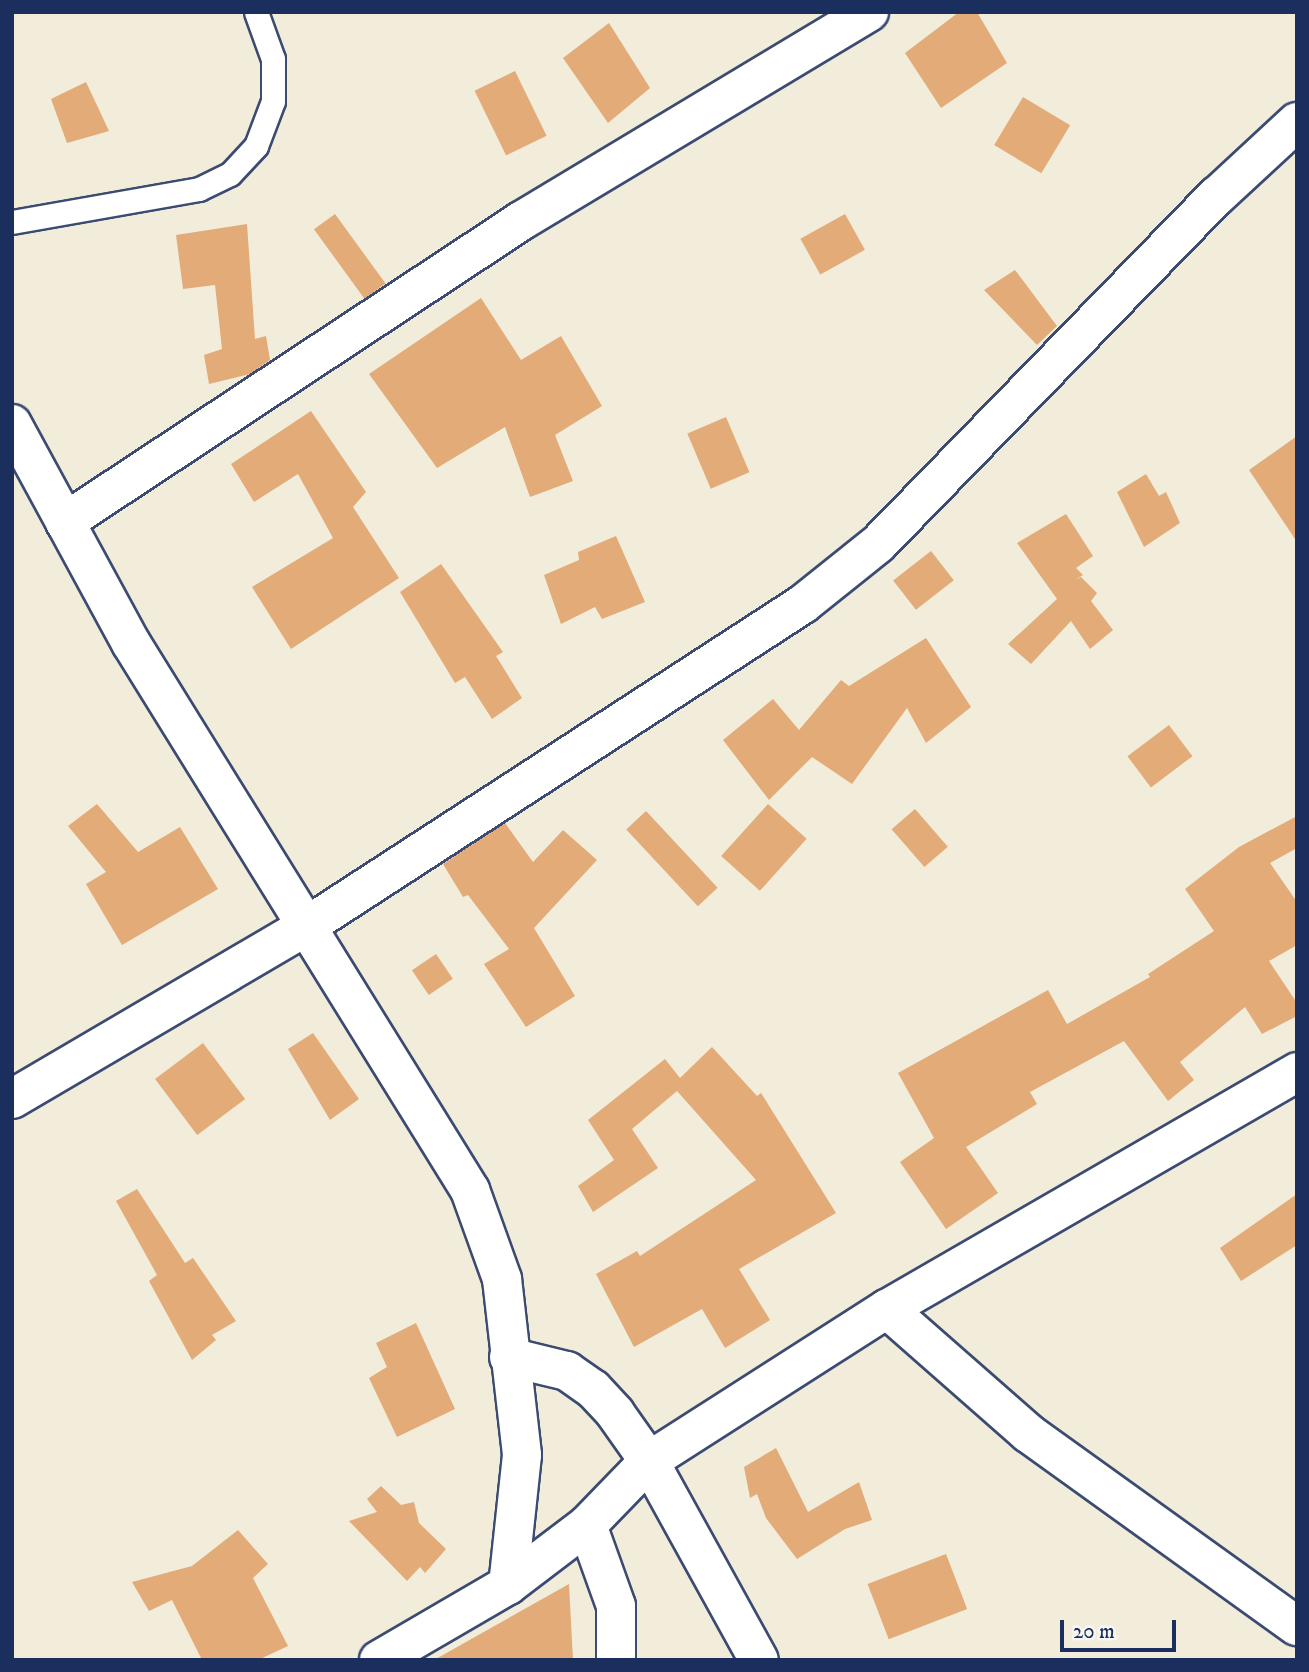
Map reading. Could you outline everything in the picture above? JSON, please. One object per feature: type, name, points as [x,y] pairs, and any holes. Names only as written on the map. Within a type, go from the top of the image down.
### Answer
[{"type":"street","points":[[65,522],[521,221],[869,12]]},
{"type":"street","points":[[12,1099],[307,926],[803,604],[877,544],[1217,196],[1297,122]]},
{"type":"street","points":[[12,424],[131,643],[470,1190],[502,1279],[522,1455],[508,1586]]},
{"type":"street","points":[[379,1660],[508,1586],[586,1525],[649,1461],[887,1309],[1297,1072]]},
{"type":"street","points":[[887,1309],[1028,1433],[1297,1626]]},
{"type":"street","points":[[509,1357],[548,1364],[593,1389],[649,1461],[759,1660]]},
{"type":"street","points":[[586,1525],[616,1606],[616,1660]]},
{"type":"lane","points":[[12,222],[199,189],[230,174],[256,146],[273,101],[273,59],[256,12]]},
{"type":"building","points":[[959,12],[977,12],[1007,63],[941,108],[905,53]]},
{"type":"building","points":[[609,23],[650,88],[608,123],[563,58]]},
{"type":"building","points":[[515,71],[547,136],[506,155],[475,91]]},
{"type":"building","points":[[86,82],[109,131],[67,143],[51,99]]},
{"type":"building","points":[[1023,97],[1070,125],[1041,173],[994,145]]},
{"type":"building","points":[[335,214],[386,284],[365,299],[314,229]]},
{"type":"building","points":[[845,214],[865,250],[820,275],[800,239]]},
{"type":"building","points":[[247,224],[255,339],[266,336],[270,360],[250,374],[209,384],[204,355],[222,349],[215,285],[183,289],[176,235]]},
{"type":"building","points":[[1015,270],[1057,326],[1037,345],[984,290]]},
{"type":"building","points":[[481,298],[521,360],[561,336],[602,406],[555,435],[573,481],[530,497],[505,427],[437,468],[369,374]]},
{"type":"building","points":[[311,411],[366,492],[353,507],[399,578],[291,649],[252,587],[333,538],[298,474],[254,502],[231,464]]},
{"type":"building","points":[[726,417],[749,472],[711,489],[687,433]]},
{"type":"building","points":[[1297,436],[1297,542],[1249,470]]},
{"type":"building","points":[[1146,474],[1159,496],[1166,492],[1180,523],[1144,547],[1117,492]]},
{"type":"building","points":[[1066,514],[1093,556],[1076,568],[1083,575],[1075,580],[1081,577],[1097,593],[1091,601],[1113,630],[1090,649],[1071,621],[1031,664],[1008,644],[1057,599],[1017,543]]},
{"type":"building","points":[[616,536],[645,602],[602,619],[595,607],[561,624],[544,575],[579,560],[578,552]]},
{"type":"building","points":[[931,551],[954,580],[916,610],[893,581]]},
{"type":"building","points":[[441,564],[503,652],[496,656],[522,698],[492,719],[465,677],[455,683],[400,592]]},
{"type":"building","points":[[926,638],[971,707],[926,743],[907,708],[852,784],[812,757],[769,800],[723,740],[773,699],[799,730],[841,680],[849,686]]},
{"type":"building","points":[[1169,725],[1192,756],[1151,787],[1127,756]]},
{"type":"building","points":[[97,804],[138,852],[180,827],[218,889],[122,945],[86,884],[106,872],[68,826]]},
{"type":"building","points":[[768,804],[807,839],[760,891],[721,856]]},
{"type":"building","points":[[915,809],[948,847],[924,867],[892,829]]},
{"type":"building","points":[[646,811],[718,888],[698,906],[626,829]]},
{"type":"building","points":[[1297,816],[1297,848],[1270,863],[1297,902],[1297,945],[1269,961],[1297,1003],[1297,1016],[1262,1034],[1245,1007],[1180,1062],[1194,1080],[1168,1101],[1124,1041],[1030,1092],[1037,1104],[966,1147],[998,1193],[946,1229],[900,1162],[934,1138],[898,1073],[1048,990],[1067,1024],[1150,977],[1148,974],[1214,931],[1185,889],[1239,847]]},
{"type":"building","points":[[505,823],[533,862],[563,830],[597,860],[534,928],[575,996],[526,1027],[484,964],[509,949],[468,895],[463,897],[443,864]]},
{"type":"building","points":[[436,954],[453,979],[429,995],[412,970]]},
{"type":"building","points":[[313,1033],[359,1099],[330,1120],[288,1049]]},
{"type":"building","points":[[203,1043],[245,1099],[197,1135],[155,1079]]},
{"type":"building","points":[[712,1047],[757,1096],[761,1093],[836,1213],[739,1269],[770,1320],[725,1348],[702,1309],[634,1347],[596,1274],[637,1251],[640,1256],[756,1180],[677,1091],[632,1129],[658,1168],[593,1212],[578,1186],[614,1160],[588,1120],[665,1059],[680,1078]]},
{"type":"building","points":[[137,1189],[185,1263],[193,1258],[236,1321],[212,1335],[216,1340],[192,1360],[149,1281],[157,1275],[116,1201]]},
{"type":"building","points":[[1297,1194],[1297,1245],[1241,1281],[1220,1248]]},
{"type":"building","points":[[416,1323],[455,1409],[397,1437],[369,1378],[387,1367],[376,1343]]},
{"type":"building","points":[[776,1448],[808,1512],[859,1482],[872,1520],[845,1529],[797,1559],[766,1518],[757,1494],[750,1498],[744,1467]]},
{"type":"building","points":[[381,1486],[401,1505],[414,1502],[419,1523],[446,1549],[425,1573],[420,1567],[407,1581],[349,1521],[377,1512],[367,1499]]},
{"type":"building","points":[[238,1530],[268,1564],[253,1578],[288,1646],[258,1660],[202,1660],[172,1600],[149,1611],[132,1582],[192,1566]]},
{"type":"building","points":[[946,1554],[967,1609],[889,1639],[868,1584]]},
{"type":"building","points":[[569,1584],[573,1660],[434,1660]]}]
